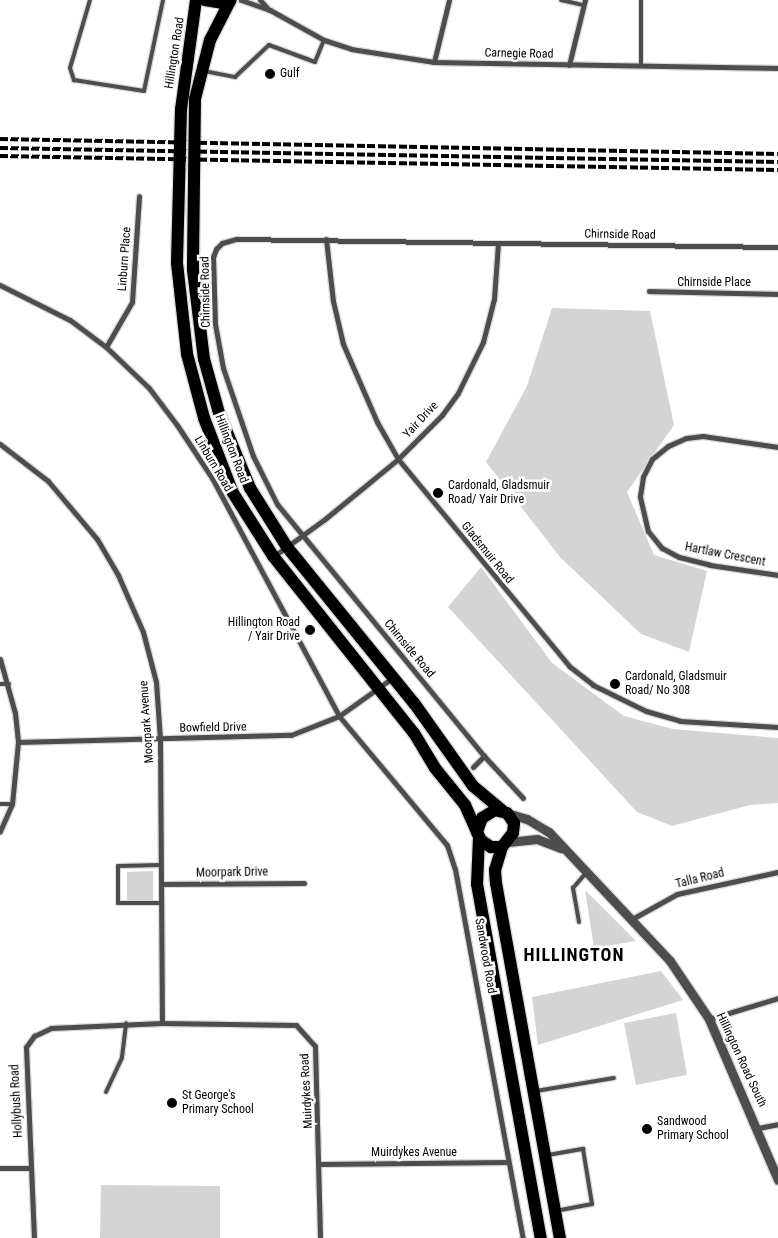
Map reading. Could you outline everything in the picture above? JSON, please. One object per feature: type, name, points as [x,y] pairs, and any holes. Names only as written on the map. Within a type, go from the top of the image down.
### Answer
[{"type":"main road","name":"Hillington Road","points":[[196,0],[181,101],[178,286],[186,345],[204,418],[233,494],[273,556],[377,689],[414,733],[435,768],[466,805],[478,835]]},
{"type":"main road","points":[[205,0],[214,3],[230,0]]},
{"type":"main road","name":"Hillington Road","points":[[230,0],[215,28],[195,99],[193,270],[204,359],[219,413],[250,488],[287,547],[392,677],[473,786],[505,811]]},
{"type":"main road","points":[[505,811],[514,823],[505,844],[491,847],[478,835],[485,815],[505,811]]},
{"type":"main road","name":"Sandwood Road","points":[[478,835],[476,884],[540,1238]]},
{"type":"main road","name":"Sandwood Road","points":[[505,844],[496,864],[496,883],[560,1238]]},
{"type":"street","name":"Carnegie Road","points":[[241,0],[270,10],[324,40],[351,49],[434,62],[778,68]]},
{"type":"street","name":"Carnegie Road","points":[[260,0],[270,10]]},
{"type":"street","points":[[434,62],[449,0]]},
{"type":"street","points":[[569,65],[584,2]]},
{"type":"street","name":"Linburn Place","points":[[106,347],[132,302],[139,196]]},
{"type":"street","name":"Chirnside Road","points":[[523,798],[484,756],[319,556],[305,535],[277,504],[252,456],[236,413],[215,324],[213,257],[222,243],[236,239],[778,247]]},
{"type":"street","name":"Gladsmuir Road","points":[[326,239],[328,266],[343,344],[358,385],[398,459],[533,626],[569,666],[593,685],[646,711],[680,721],[778,727]]},
{"type":"street","name":"Yair Drive","points":[[273,556],[305,535],[398,459],[442,415],[470,371],[483,342],[494,299],[498,243]]},
{"type":"street","name":"Linburn Road","points":[[0,285],[70,320],[106,347],[149,388],[177,425],[212,478],[339,716]]},
{"type":"street","name":"Chirnside Place","points":[[649,291],[778,294]]},
{"type":"street","name":"Hartlaw Crescent","points":[[778,448],[703,436],[686,438],[668,446],[652,459],[643,477],[640,497],[648,531],[662,548],[679,558],[710,565],[778,575]]},
{"type":"street","name":"Moorpark Avenue","points":[[0,444],[48,481],[69,503],[118,574],[143,632],[156,682],[160,739],[162,1023]]},
{"type":"street","points":[[0,659],[9,684],[18,742],[12,804],[0,831]]},
{"type":"street","name":"Bowfield Drive","points":[[18,742],[291,735],[339,716],[392,677]]},
{"type":"street","name":"Sandwood Road","points":[[339,716],[447,846],[455,868],[523,1238]]},
{"type":"street","points":[[473,767],[484,756]]},
{"type":"street","name":"Hillington Road South","points":[[505,811],[539,825],[670,961],[709,1019],[758,1128],[778,1180]]},
{"type":"street","name":"Hillington Road South","points":[[505,844],[537,839],[564,849]]},
{"type":"street","name":"Talla Road","points":[[632,920],[677,894],[778,872]]},
{"type":"street","name":"Moorpark Drive","points":[[161,884],[304,883]]},
{"type":"street","points":[[709,1019],[778,998]]},
{"type":"street","name":"Hollybush Road","points":[[34,1238],[26,1047],[34,1036],[51,1028],[126,1023],[162,1023]]},
{"type":"street","name":"Muirdykes Road","points":[[162,1023],[296,1025],[315,1046],[320,1164],[320,1238]]},
{"type":"street","points":[[758,1128],[778,1124]]},
{"type":"street","name":"Muirdykes Avenue","points":[[320,1164],[508,1162]]},
{"type":"street","points":[[0,1168],[31,1168]]},
{"type":"lane","points":[[90,0],[70,68],[74,80],[144,91],[163,0]]},
{"type":"lane","points":[[561,0],[584,2]]},
{"type":"lane","points":[[641,0],[641,65]]},
{"type":"lane","points":[[202,70],[235,76],[269,45],[315,62],[324,40]]},
{"type":"lane","points":[[0,684],[9,684]]},
{"type":"lane","points":[[0,804],[12,804]]},
{"type":"lane","points":[[161,865],[118,866],[118,902],[161,903]]},
{"type":"lane","points":[[579,922],[573,888],[586,873]]},
{"type":"lane","points":[[106,1092],[122,1057],[126,1023]]},
{"type":"lane","points":[[534,1092],[614,1078]]},
{"type":"lane","points":[[545,1156],[583,1149],[592,1204],[555,1211]]},
{"type":"shaded area","points":[[552,308],[650,311],[674,425],[627,492],[654,555],[707,571],[689,652],[641,634],[560,557],[486,462],[527,386]]},
{"type":"shaded area","points":[[481,567],[552,663],[624,716],[673,729],[778,738],[778,803],[750,805],[672,826],[637,812],[448,607]]},
{"type":"shaded area","points":[[153,871],[153,900],[127,900],[127,872]]},
{"type":"shaded area","points":[[585,890],[636,941],[594,948]]},
{"type":"shaded area","points":[[661,971],[683,1000],[538,1045],[532,997]]},
{"type":"shaded area","points":[[676,1013],[687,1075],[636,1085],[624,1023]]},
{"type":"shaded area","points":[[101,1185],[220,1186],[220,1238],[100,1238]]},
{"type":"railway","points":[[0,139],[778,154]]},
{"type":"railway","points":[[0,148],[778,162]]},
{"type":"railway","points":[[0,156],[778,170]]},
{"type":"place","name":"Gulf","points":[[270,74]]},
{"type":"place","name":"Cardonald, Gladsmuir Road/ Yair Drive","points":[[438,493]]},
{"type":"place","name":"Hillington Road / Yair Drive","points":[[310,630]]},
{"type":"place","name":"Cardonald, Gladsmuir Road/ No 308","points":[[615,684]]},
{"type":"place","name":"St George's Primary School","points":[[172,1103]]},
{"type":"place","name":"Sandwood Primary School","points":[[647,1129]]},
{"type":"district","name":"HILLINGTON","points":[[574,955]]}]
